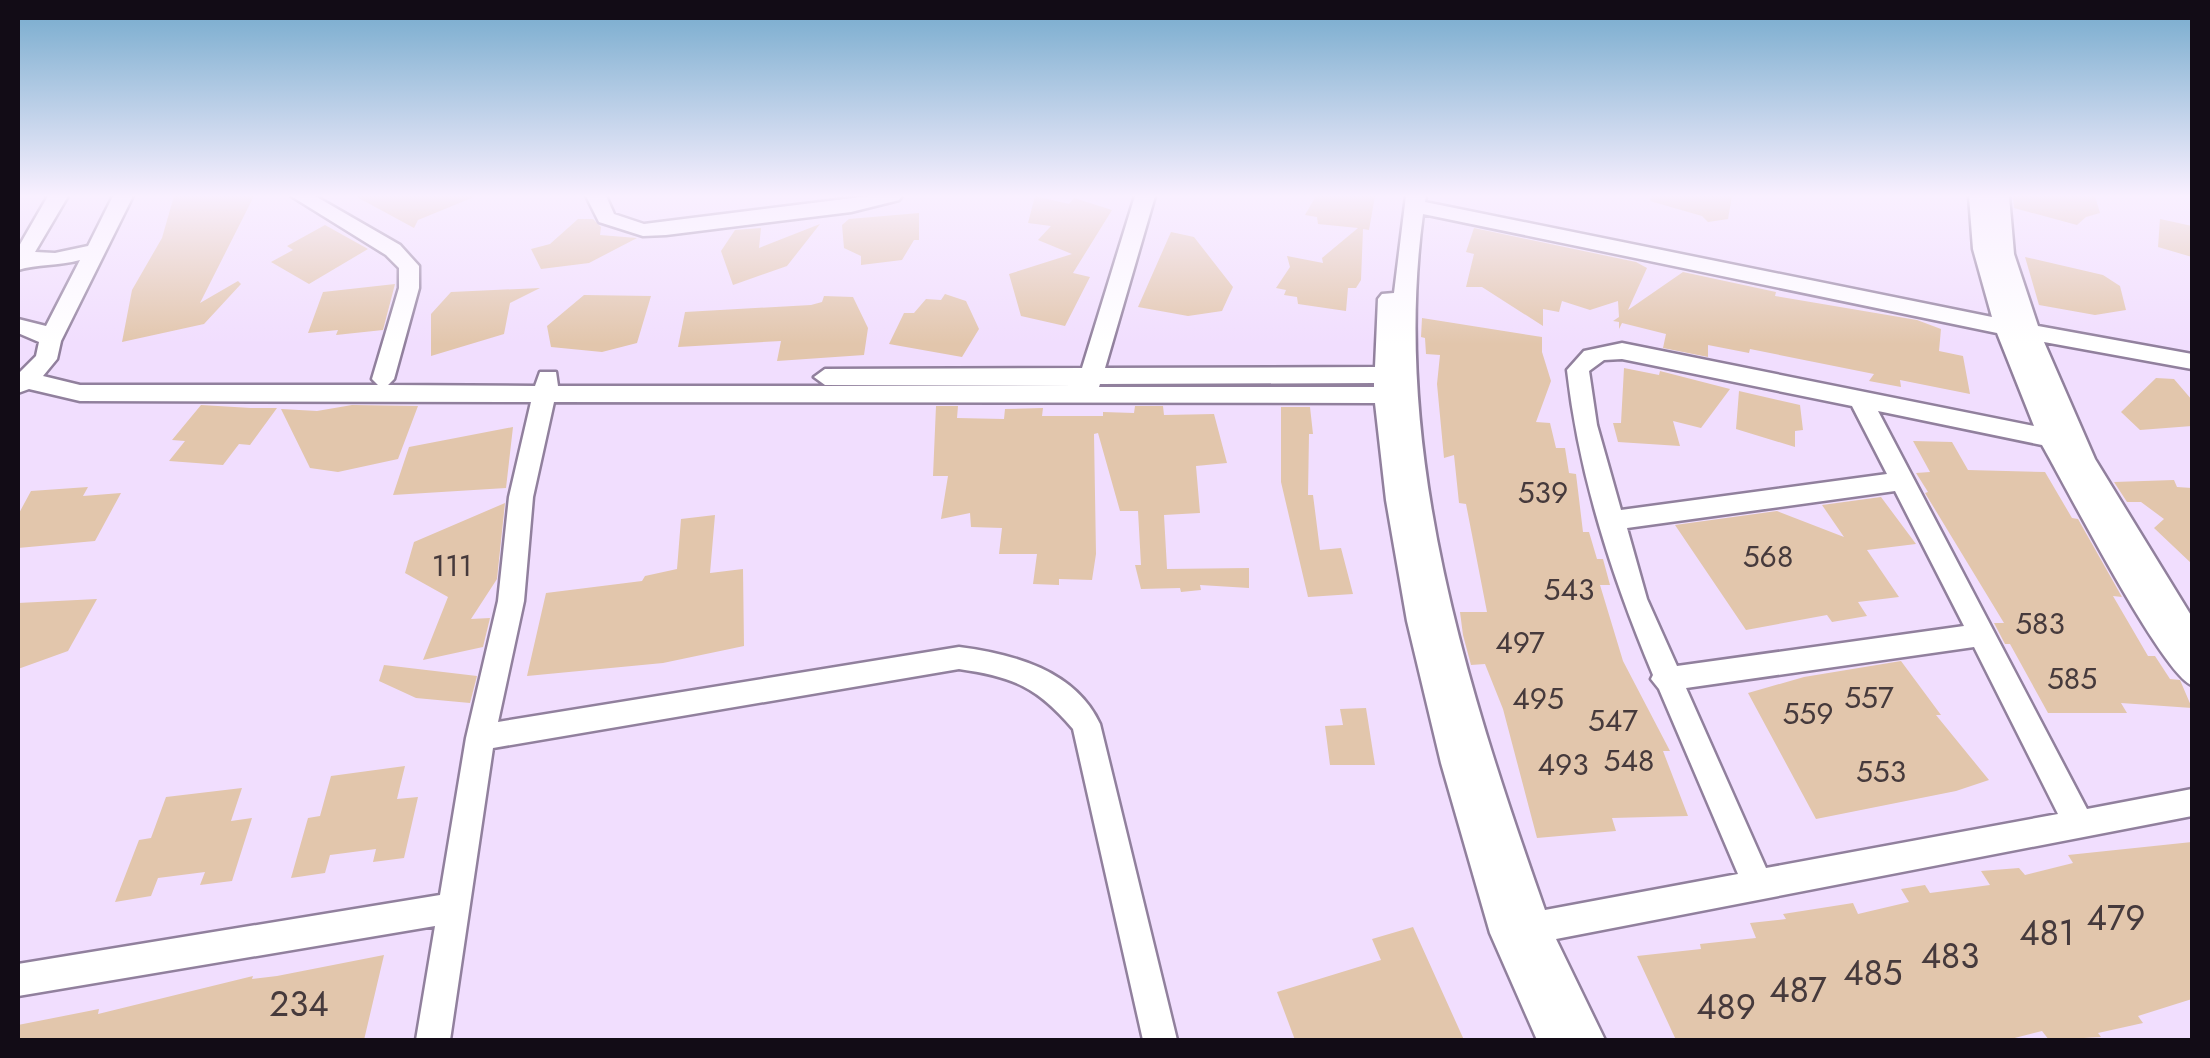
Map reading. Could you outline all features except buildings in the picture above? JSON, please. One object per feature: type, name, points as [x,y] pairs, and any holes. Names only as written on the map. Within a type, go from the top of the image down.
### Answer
[{"type":"street","points":[[20,384],[44,364],[51,352],[50,340],[98,245]]},
{"type":"street","points":[[382,379],[409,288],[410,266],[386,245]]},
{"type":"street","points":[[1088,386],[1130,245]]},
{"type":"street","points":[[1407,245],[1395,385],[1440,598],[1520,930],[1554,1040]]},
{"type":"street","points":[[1626,245],[2018,330],[2192,361]]},
{"type":"street","points":[[1982,245],[2018,330],[2084,460],[2192,640]]},
{"type":"street","points":[[2003,245],[2018,330],[2050,438],[2158,624],[2192,673]]},
{"type":"street","points":[[19,261],[54,260],[96,250]]},
{"type":"street","points":[[18,326],[44,332],[50,340]]},
{"type":"street","points":[[1758,885],[1665,679],[1634,599],[1610,521],[1578,385],[1578,370],[1586,358],[1602,351],[1622,350],[2050,438]]},
{"type":"street","points":[[44,364],[52,375],[76,380],[382,379],[547,387]]},
{"type":"street","points":[[20,384],[80,394],[547,387],[1395,385]]},
{"type":"street","points":[[433,1040],[480,738],[511,601],[521,497],[547,387]]},
{"type":"street","points":[[1860,400],[1984,634],[2078,824]]},
{"type":"street","points":[[1610,521],[1903,481]]},
{"type":"street","points":[[1665,679],[1984,634]]},
{"type":"street","points":[[480,738],[959,658],[1010,664],[1055,686],[1086,724],[1160,1040]]},
{"type":"street","points":[[1520,930],[2192,803]]},
{"type":"street","points":[[18,980],[452,908]]},
{"type":"street","points":[[1520,930],[1588,1040]]}]
